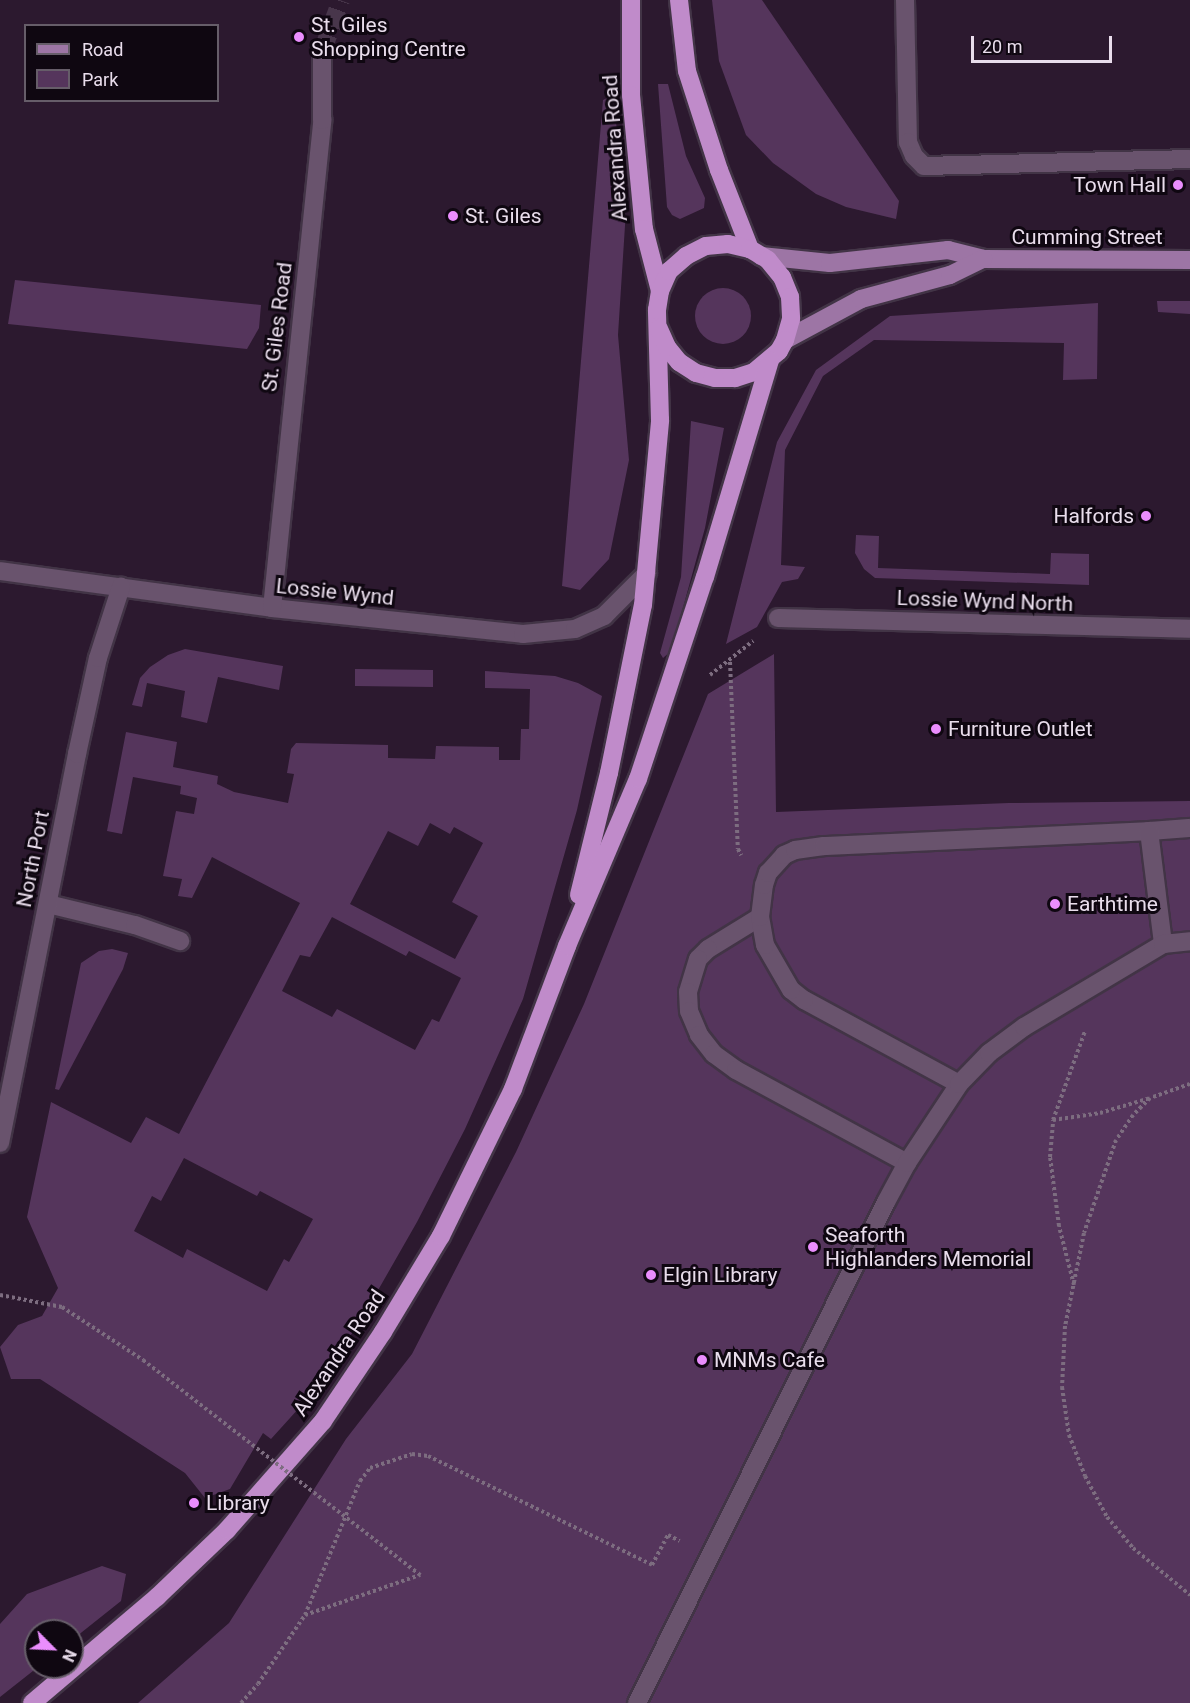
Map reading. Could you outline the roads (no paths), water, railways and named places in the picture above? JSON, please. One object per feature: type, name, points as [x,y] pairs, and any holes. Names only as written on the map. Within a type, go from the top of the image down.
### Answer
[{"type":"highway","name":"Alexandra Road","points":[[631,0],[631,95],[641,206],[644,228],[660,291]]},
{"type":"highway","points":[[679,0],[687,71],[719,170],[755,252]]},
{"type":"highway","points":[[728,244],[755,252],[768,260],[782,277],[790,297],[791,319],[785,340],[770,361],[705,577],[638,779],[567,946],[609,773],[643,605],[660,420],[657,310],[660,291],[669,271],[686,256],[706,246],[728,244]]},
{"type":"highway","points":[[659,329],[667,347],[679,362],[696,373],[715,378],[735,378],[754,372],[770,361]]},
{"type":"highway","name":"Alexandra Road","points":[[32,1703],[157,1597],[227,1530],[341,1397],[441,1236],[513,1089],[567,946]]},
{"type":"main road","name":"Cumming Street","points":[[755,252],[830,263],[948,250],[983,259],[1190,260]]},
{"type":"main road","name":"Cumming Street","points":[[785,340],[861,299],[950,275],[983,259]]},
{"type":"street","points":[[905,0],[908,142],[914,156],[924,166],[1190,159]]},
{"type":"street","name":"St. Giles Road","points":[[272,608],[322,120],[322,52]]},
{"type":"street","name":"Lossie Wynd","points":[[0,571],[272,608],[523,634],[575,629],[604,616],[647,573]]},
{"type":"street","name":"North Port","points":[[0,1143],[98,658],[122,587]]},
{"type":"street","name":"Lossie Wynd North","points":[[778,618],[1190,629]]},
{"type":"street","points":[[959,1084],[804,1000],[791,990],[765,945],[760,917],[768,873],[784,855],[807,847],[1190,828]]},
{"type":"street","points":[[1149,831],[1163,944]]},
{"type":"street","points":[[48,904],[135,925],[180,941]]},
{"type":"street","points":[[760,917],[708,949],[698,959],[688,992],[689,1011],[699,1035],[714,1054],[736,1070],[907,1163]]},
{"type":"street","points":[[637,1703],[907,1163],[959,1084],[989,1053],[1024,1027],[1163,944],[1190,941]]},
{"type":"tunnel","points":[[322,52],[341,0]]},
{"type":"place","name":"St. Giles Shopping Centre","points":[[299,37]]},
{"type":"place","name":"Town Hall","points":[[1178,185]]},
{"type":"place","name":"St. Giles","points":[[453,216]]},
{"type":"place","name":"Halfords","points":[[1146,516]]},
{"type":"place","name":"Furniture Outlet","points":[[936,729]]},
{"type":"place","name":"Earthtime","points":[[1055,904]]},
{"type":"place","name":"Seaforth Highlanders Memorial","points":[[813,1247]]},
{"type":"place","name":"Elgin Library","points":[[651,1275]]},
{"type":"place","name":"MNMs Cafe","points":[[702,1360]]},
{"type":"place","name":"Library","points":[[194,1503]]}]
